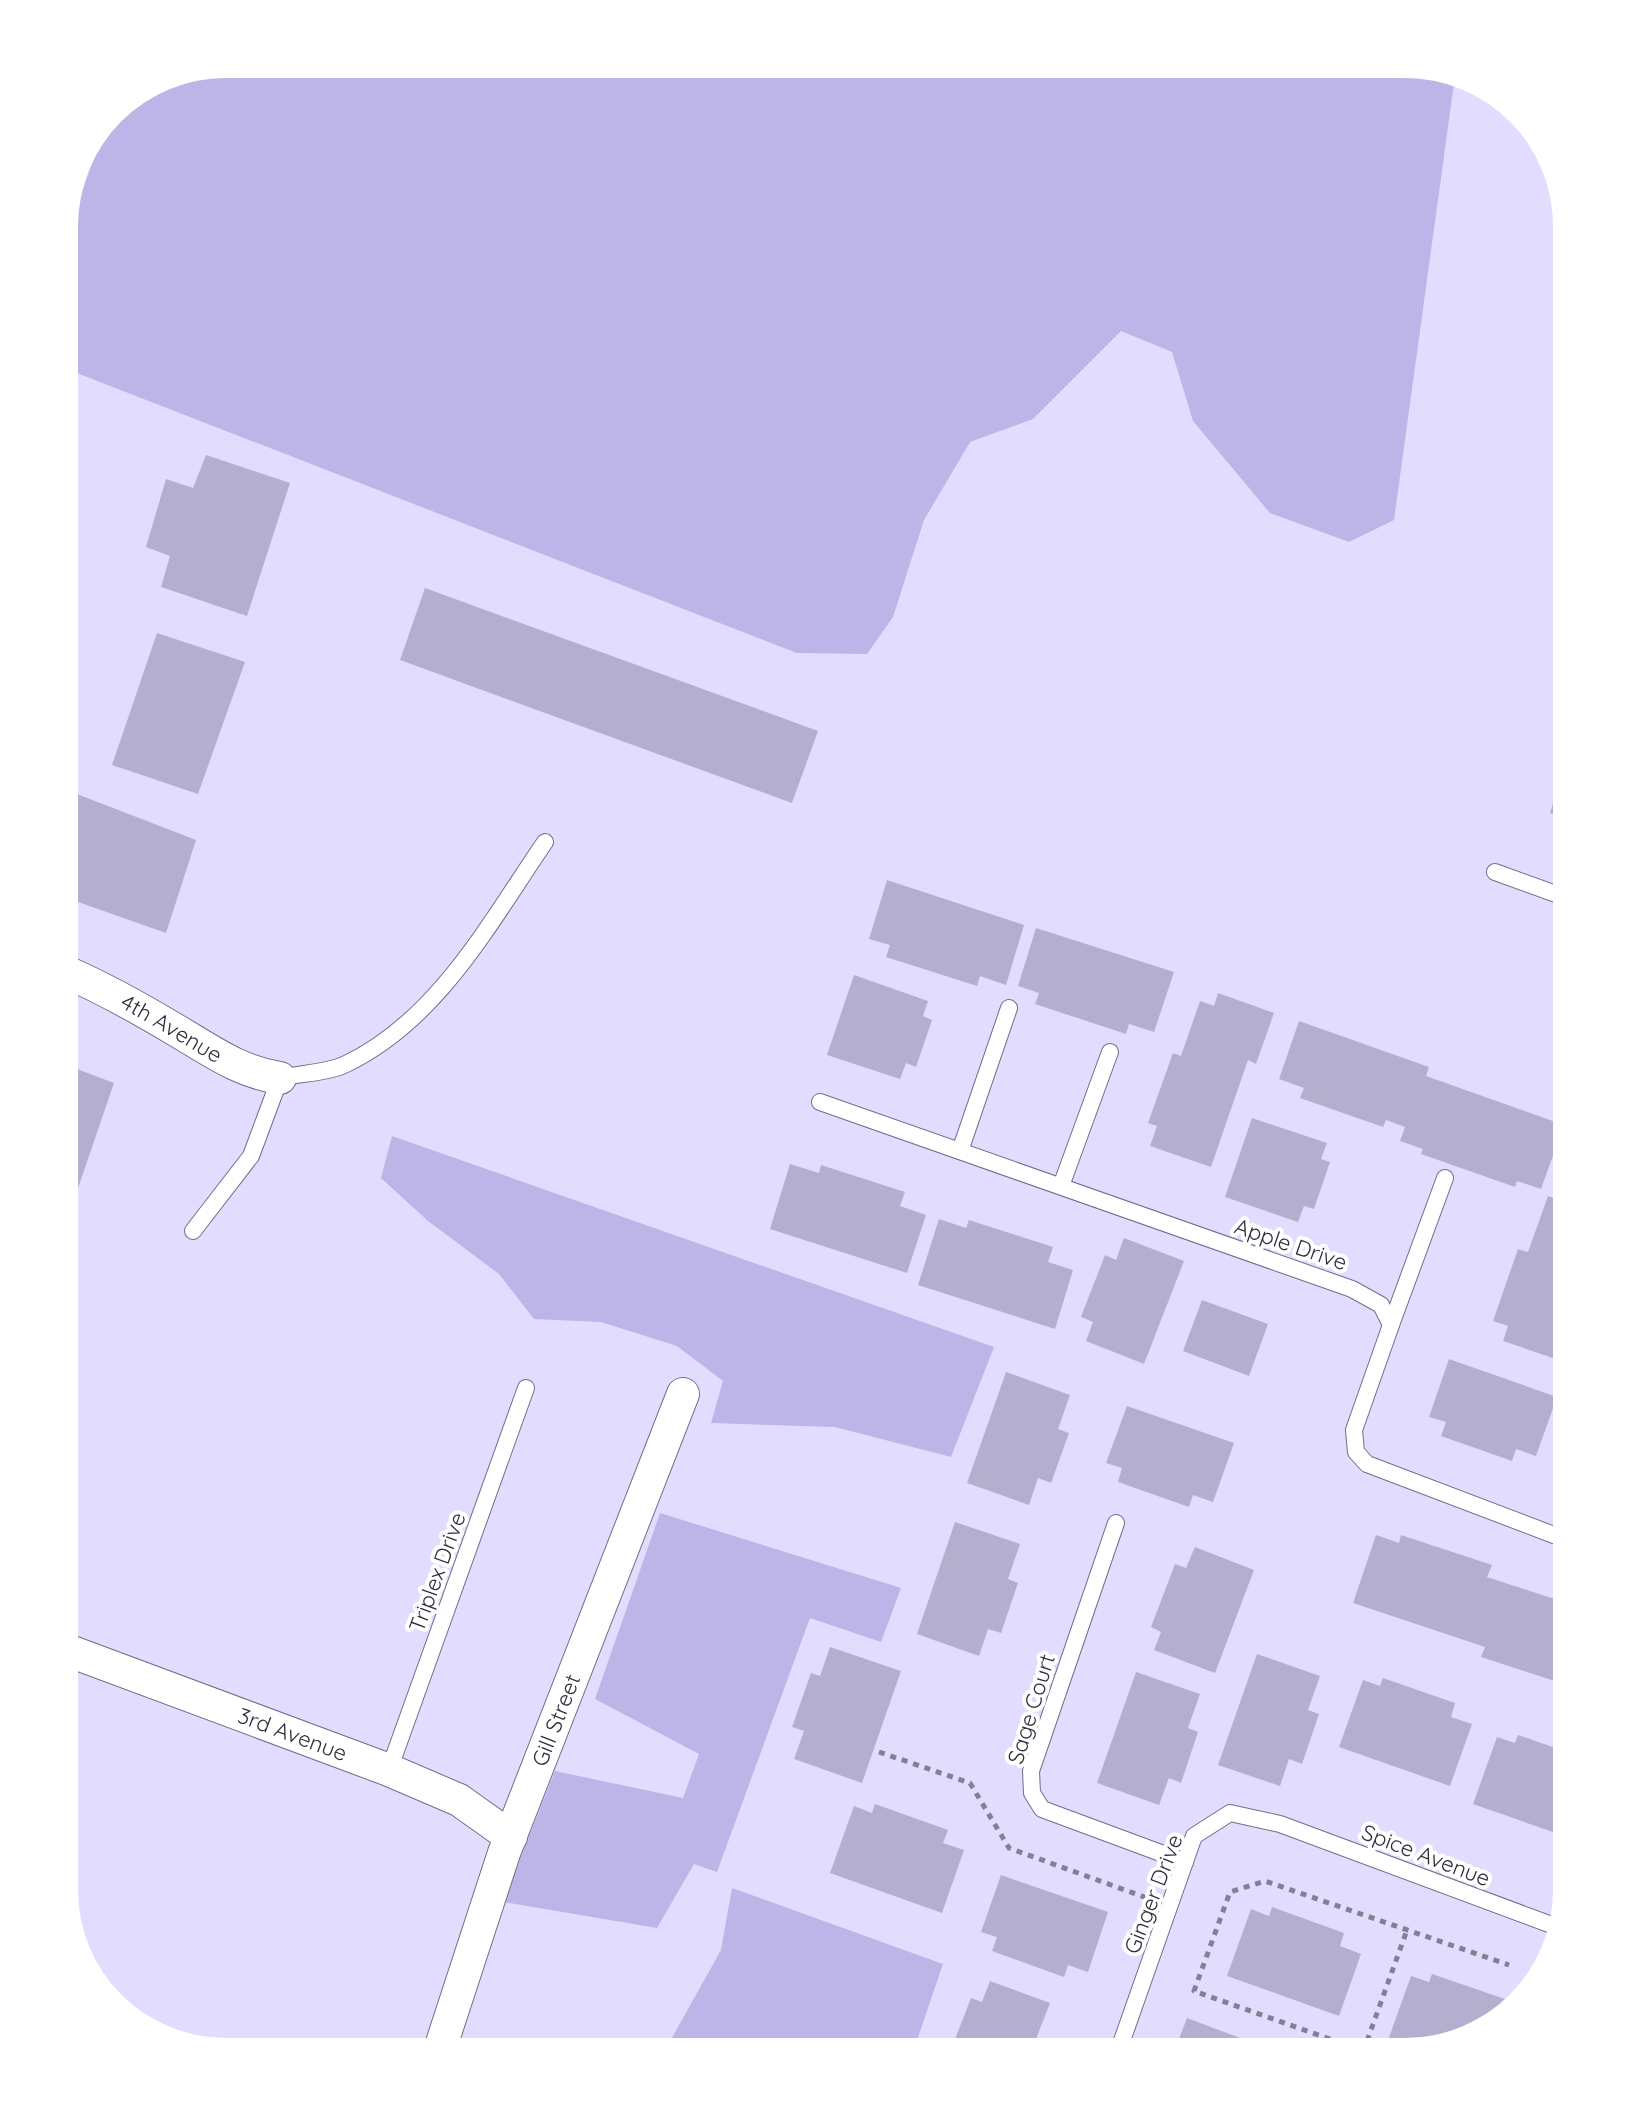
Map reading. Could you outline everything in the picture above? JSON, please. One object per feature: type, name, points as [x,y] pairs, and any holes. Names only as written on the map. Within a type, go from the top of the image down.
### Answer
[{"type":"street","name":"4th Avenue","points":[[78,978],[252,1074],[280,1078]]},
{"type":"street","name":"Gill Street","points":[[444,2038],[511,1837],[683,1394]]},
{"type":"street","name":"3rd Avenue","points":[[78,1654],[389,1770],[459,1800],[511,1837]]},
{"type":"lane","points":[[193,1231],[251,1156],[280,1078],[345,1065],[416,1016],[448,980],[545,842]]},
{"type":"lane","points":[[1495,872],[1553,893]]},
{"type":"lane","points":[[960,1151],[1009,1008]]},
{"type":"lane","points":[[1061,1186],[1110,1052]]},
{"type":"lane","name":"Apple Drive","points":[[820,1102],[1352,1289],[1381,1305],[1391,1325]]},
{"type":"lane","points":[[1445,1178],[1354,1430],[1356,1452],[1367,1464],[1553,1535]]},
{"type":"lane","name":"Triplex Drive","points":[[389,1770],[526,1388]]},
{"type":"lane","name":"Sage Court","points":[[1116,1523],[1031,1771],[1032,1793],[1042,1809],[1185,1862]]},
{"type":"lane","name":"Ginger Drive","points":[[1123,2038],[1194,1836],[1230,1813],[1280,1824]]},
{"type":"lane","name":"Spice Avenue","points":[[1280,1824],[1549,1924]]},
{"type":"path","points":[[879,1752],[970,1783],[1009,1848],[1148,1898]]},
{"type":"path","points":[[1325,2038],[1194,1991],[1230,1892],[1265,1881],[1509,1965]]},
{"type":"path","points":[[1369,2038],[1407,1930]]},
{"type":"shaded area","points":[[216,78],[1415,78],[1454,86],[1394,520],[1349,542],[1270,513],[1193,421],[1172,352],[1121,331],[1033,419],[970,442],[924,520],[893,617],[867,654],[797,653],[78,373],[78,216],[82,192],[93,159],[108,136],[128,115],[169,89]]},
{"type":"shaded area","points":[[392,1136],[994,1347],[951,1457],[835,1427],[711,1423],[723,1381],[677,1346],[601,1322],[534,1319],[499,1274],[428,1221],[381,1178]]},
{"type":"shaded area","points":[[660,1513],[901,1588],[881,1642],[810,1618],[717,1872],[694,1864],[657,1928],[503,1902],[555,1771],[683,1798],[699,1754],[595,1699]]},
{"type":"shaded area","points":[[732,1888],[943,1964],[918,2038],[672,2038],[721,1950]]},
{"type":"building","points":[[206,455],[290,483],[247,616],[161,587],[170,556],[146,547],[166,479],[193,488]]},
{"type":"building","points":[[425,588],[818,731],[792,803],[400,660]]},
{"type":"building","points":[[157,633],[245,662],[198,794],[112,765]]},
{"type":"building","points":[[78,794],[196,840],[166,933],[78,902]]},
{"type":"building","points":[[887,880],[1024,925],[1006,985],[980,976],[977,986],[886,957],[890,945],[869,939]]},
{"type":"building","points":[[1036,928],[1174,972],[1154,1032],[1129,1024],[1126,1034],[1035,1004],[1039,993],[1018,986]]},
{"type":"building","points":[[854,975],[928,1001],[923,1016],[932,1020],[916,1067],[906,1063],[900,1079],[827,1055]]},
{"type":"building","points":[[1218,993],[1274,1013],[1256,1064],[1248,1060],[1211,1167],[1150,1146],[1157,1126],[1148,1123],[1173,1053],[1181,1056],[1200,1001],[1214,1006]]},
{"type":"building","points":[[1299,1021],[1429,1067],[1426,1076],[1553,1121],[1553,1156],[1541,1189],[1517,1181],[1515,1187],[1421,1154],[1423,1149],[1400,1141],[1405,1127],[1386,1120],[1383,1127],[1300,1098],[1304,1088],[1279,1079]]},
{"type":"building","points":[[78,1069],[114,1083],[78,1188]]},
{"type":"building","points":[[1252,1118],[1327,1143],[1321,1159],[1330,1162],[1314,1209],[1304,1206],[1298,1222],[1225,1197]]},
{"type":"building","points":[[790,1164],[819,1173],[821,1165],[905,1192],[900,1206],[926,1215],[907,1273],[770,1229]]},
{"type":"building","points":[[1548,1196],[1553,1198],[1553,1358],[1503,1341],[1508,1326],[1493,1321],[1518,1249],[1528,1252]]},
{"type":"building","points":[[939,1219],[966,1228],[969,1220],[1053,1247],[1048,1262],[1073,1270],[1055,1329],[918,1285]]},
{"type":"building","points":[[1124,1238],[1184,1261],[1144,1364],[1086,1341],[1093,1322],[1081,1317],[1105,1255],[1116,1260]]},
{"type":"building","points":[[1202,1300],[1268,1324],[1249,1376],[1183,1351]]},
{"type":"building","points":[[1449,1359],[1553,1396],[1553,1408],[1536,1456],[1516,1449],[1512,1461],[1441,1436],[1446,1422],[1429,1417]]},
{"type":"building","points":[[1006,1372],[1070,1395],[1058,1429],[1069,1433],[1051,1483],[1038,1478],[1029,1505],[967,1483]]},
{"type":"building","points":[[1127,1406],[1234,1443],[1213,1502],[1193,1495],[1189,1507],[1118,1482],[1122,1468],[1106,1463]]},
{"type":"building","points":[[955,1522],[1020,1544],[1008,1579],[1018,1583],[1001,1633],[988,1629],[979,1656],[917,1634]]},
{"type":"building","points":[[1376,1535],[1399,1543],[1401,1535],[1492,1565],[1487,1577],[1553,1598],[1553,1680],[1481,1657],[1485,1647],[1353,1603]]},
{"type":"building","points":[[1195,1547],[1254,1570],[1215,1673],[1154,1650],[1161,1632],[1151,1627],[1175,1564],[1186,1568]]},
{"type":"building","points":[[830,1647],[901,1671],[862,1783],[794,1759],[804,1731],[792,1727],[811,1673],[820,1676]]},
{"type":"building","points":[[1257,1654],[1320,1676],[1308,1710],[1319,1714],[1302,1764],[1289,1759],[1280,1786],[1218,1765]]},
{"type":"building","points":[[1136,1672],[1200,1694],[1188,1728],[1198,1732],[1181,1783],[1169,1778],[1159,1805],[1097,1783]]},
{"type":"building","points":[[1383,1678],[1455,1703],[1451,1717],[1472,1724],[1450,1786],[1339,1747],[1363,1680],[1380,1686]]},
{"type":"building","points":[[1518,1735],[1553,1747],[1553,1832],[1473,1804],[1497,1737],[1515,1743]]},
{"type":"building","points":[[875,1804],[948,1830],[943,1843],[964,1850],[942,1913],[830,1873],[854,1806],[872,1813]]},
{"type":"building","points":[[1001,1875],[1108,1912],[1088,1972],[1068,1965],[1064,1977],[992,1951],[997,1937],[981,1932]]},
{"type":"building","points":[[1272,1907],[1344,1933],[1340,1946],[1361,1954],[1339,2016],[1227,1976],[1251,1909],[1269,1916]]},
{"type":"building","points":[[1432,1974],[1505,1999],[1471,2023],[1453,2030],[1425,2037],[1389,2038],[1411,1976],[1429,1982]]},
{"type":"building","points":[[990,1981],[1050,2003],[1036,2038],[955,2038],[971,1998],[982,2002]]},
{"type":"building","points":[[1187,2018],[1240,2038],[1179,2038]]}]
